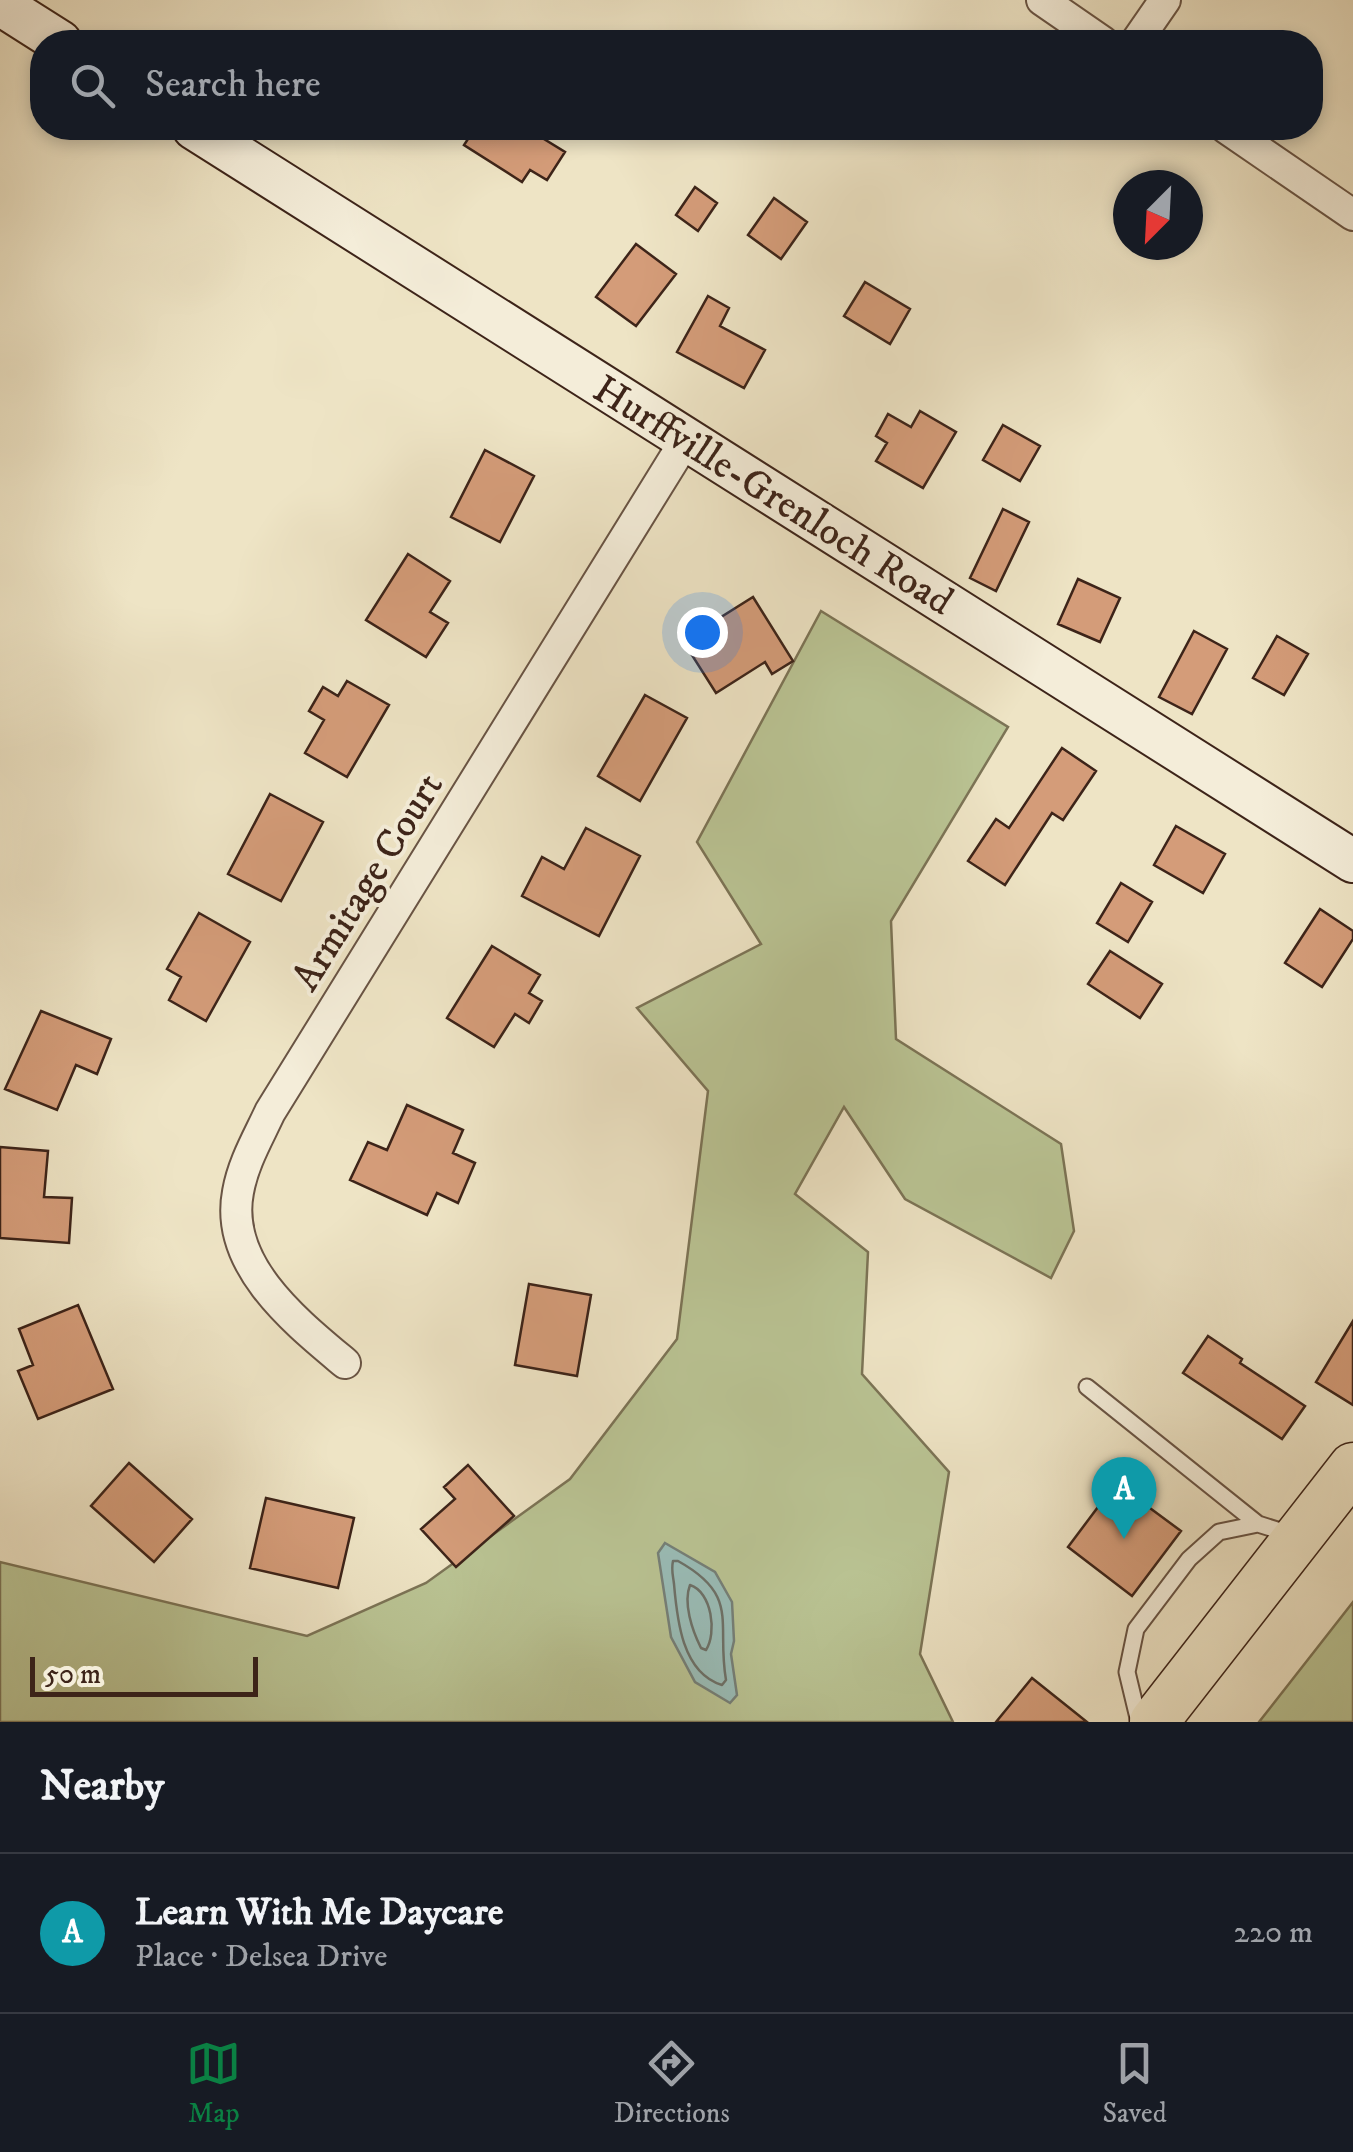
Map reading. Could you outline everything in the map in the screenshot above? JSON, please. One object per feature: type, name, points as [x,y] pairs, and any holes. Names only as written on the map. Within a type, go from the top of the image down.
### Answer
[{"type":"main road","points":[[0,4],[41,30]]},
{"type":"main road","name":"Hurffville-Grenloch Road","points":[[213,140],[1352,859]]},
{"type":"main road","points":[[1154,1722],[1278,1531],[1353,1467]]},
{"type":"street","points":[[1042,0],[1086,30]]},
{"type":"street","points":[[1144,30],[1165,0]]},
{"type":"street","points":[[1244,140],[1353,215]]},
{"type":"street","name":"Armitage Court","points":[[345,1363],[288,1316],[252,1264],[238,1232],[237,1195],[247,1160],[270,1112],[687,438]]},
{"type":"lane","points":[[1087,1387],[1278,1531]]},
{"type":"lane","points":[[1138,1722],[1126,1672],[1136,1628],[1189,1559],[1219,1532],[1278,1531]]},
{"type":"green space","points":[[821,611],[1008,727],[891,921],[896,1039],[1061,1144],[1074,1231],[1051,1278],[905,1199],[844,1107],[795,1194],[868,1252],[862,1374],[949,1472],[920,1654],[953,1722],[0,1722],[0,1562],[307,1636],[426,1583],[570,1479],[677,1339],[708,1091],[637,1008],[761,944],[697,842]]},
{"type":"green space","points":[[1353,1602],[1353,1722],[1259,1722]]},
{"type":"water","points":[[665,1543],[715,1572],[732,1602],[731,1654],[737,1695],[730,1703],[695,1682],[671,1637],[658,1553]]},
{"type":"building","points":[[467,140],[546,140],[565,152],[547,180],[530,170],[522,182],[464,145]]},
{"type":"building","points":[[695,187],[717,203],[698,231],[676,215]]},
{"type":"building","points":[[774,198],[807,222],[781,259],[748,235]]},
{"type":"building","points":[[636,244],[676,274],[636,326],[596,297]]},
{"type":"building","points":[[865,282],[910,309],[890,344],[844,316]]},
{"type":"building","points":[[708,296],[729,308],[720,326],[765,350],[744,388],[677,352]]},
{"type":"building","points":[[920,411],[956,432],[923,488],[876,461],[887,443],[876,436],[888,414],[911,427]]},
{"type":"building","points":[[1003,425],[1040,446],[1020,481],[983,460]]},
{"type":"building","points":[[485,450],[534,476],[500,542],[451,517]]},
{"type":"building","points":[[1003,509],[1029,522],[996,591],[970,578]]},
{"type":"building","points":[[408,554],[450,581],[430,612],[448,623],[426,657],[366,620]]},
{"type":"building","points":[[1078,579],[1120,598],[1100,642],[1058,624]]},
{"type":"building","points":[[753,597],[793,661],[772,674],[765,662],[716,693],[683,641]]},
{"type":"building","points":[[1194,631],[1227,649],[1192,714],[1159,697]]},
{"type":"building","points":[[1277,636],[1308,654],[1284,695],[1253,678]]},
{"type":"building","points":[[347,681],[389,705],[347,777],[305,753],[324,720],[309,711],[323,687],[338,696]]},
{"type":"building","points":[[645,695],[687,718],[640,801],[598,776]]},
{"type":"building","points":[[1062,748],[1096,771],[1063,820],[1052,813],[1005,885],[968,861],[996,819],[1009,828]]},
{"type":"building","points":[[270,794],[323,822],[281,901],[228,874]]},
{"type":"building","points":[[1176,826],[1225,854],[1203,893],[1154,865]]},
{"type":"building","points":[[586,828],[640,856],[599,936],[522,896],[542,857],[564,869]]},
{"type":"building","points":[[1121,883],[1152,902],[1128,942],[1097,923]]},
{"type":"building","points":[[1320,909],[1353,931],[1353,939],[1322,987],[1285,963]]},
{"type":"building","points":[[199,913],[250,942],[206,1021],[169,1000],[181,977],[167,969]]},
{"type":"building","points":[[492,946],[540,975],[529,993],[542,1001],[529,1023],[515,1014],[494,1047],[447,1018]]},
{"type":"building","points":[[1110,951],[1162,984],[1140,1018],[1088,984]]},
{"type":"building","points":[[41,1011],[111,1039],[97,1074],[76,1065],[57,1110],[5,1089]]},
{"type":"building","points":[[407,1105],[463,1130],[453,1153],[475,1163],[458,1203],[437,1193],[427,1215],[350,1180],[368,1142],[387,1150]]},
{"type":"building","points":[[0,1147],[48,1151],[44,1197],[72,1198],[69,1243],[0,1238]]},
{"type":"building","points":[[529,1284],[591,1295],[577,1376],[515,1365]]},
{"type":"building","points":[[78,1305],[113,1389],[38,1419],[18,1371],[33,1365],[19,1329]]},
{"type":"building","points":[[1353,1321],[1353,1405],[1316,1382]]},
{"type":"building","points":[[1208,1336],[1242,1359],[1240,1363],[1305,1406],[1282,1439],[1183,1373]]},
{"type":"building","points":[[129,1463],[192,1519],[154,1562],[91,1506]]},
{"type":"building","points":[[468,1465],[514,1516],[456,1567],[421,1529],[455,1499],[444,1487]]},
{"type":"building","points":[[1116,1483],[1181,1531],[1132,1596],[1068,1547]]},
{"type":"building","points":[[266,1498],[354,1518],[338,1588],[250,1568]]},
{"type":"building","points":[[1032,1678],[1087,1722],[996,1722]]},
{"type":"place","name":"Learn With Me Daycare","points":[[1124,1539]]}]
